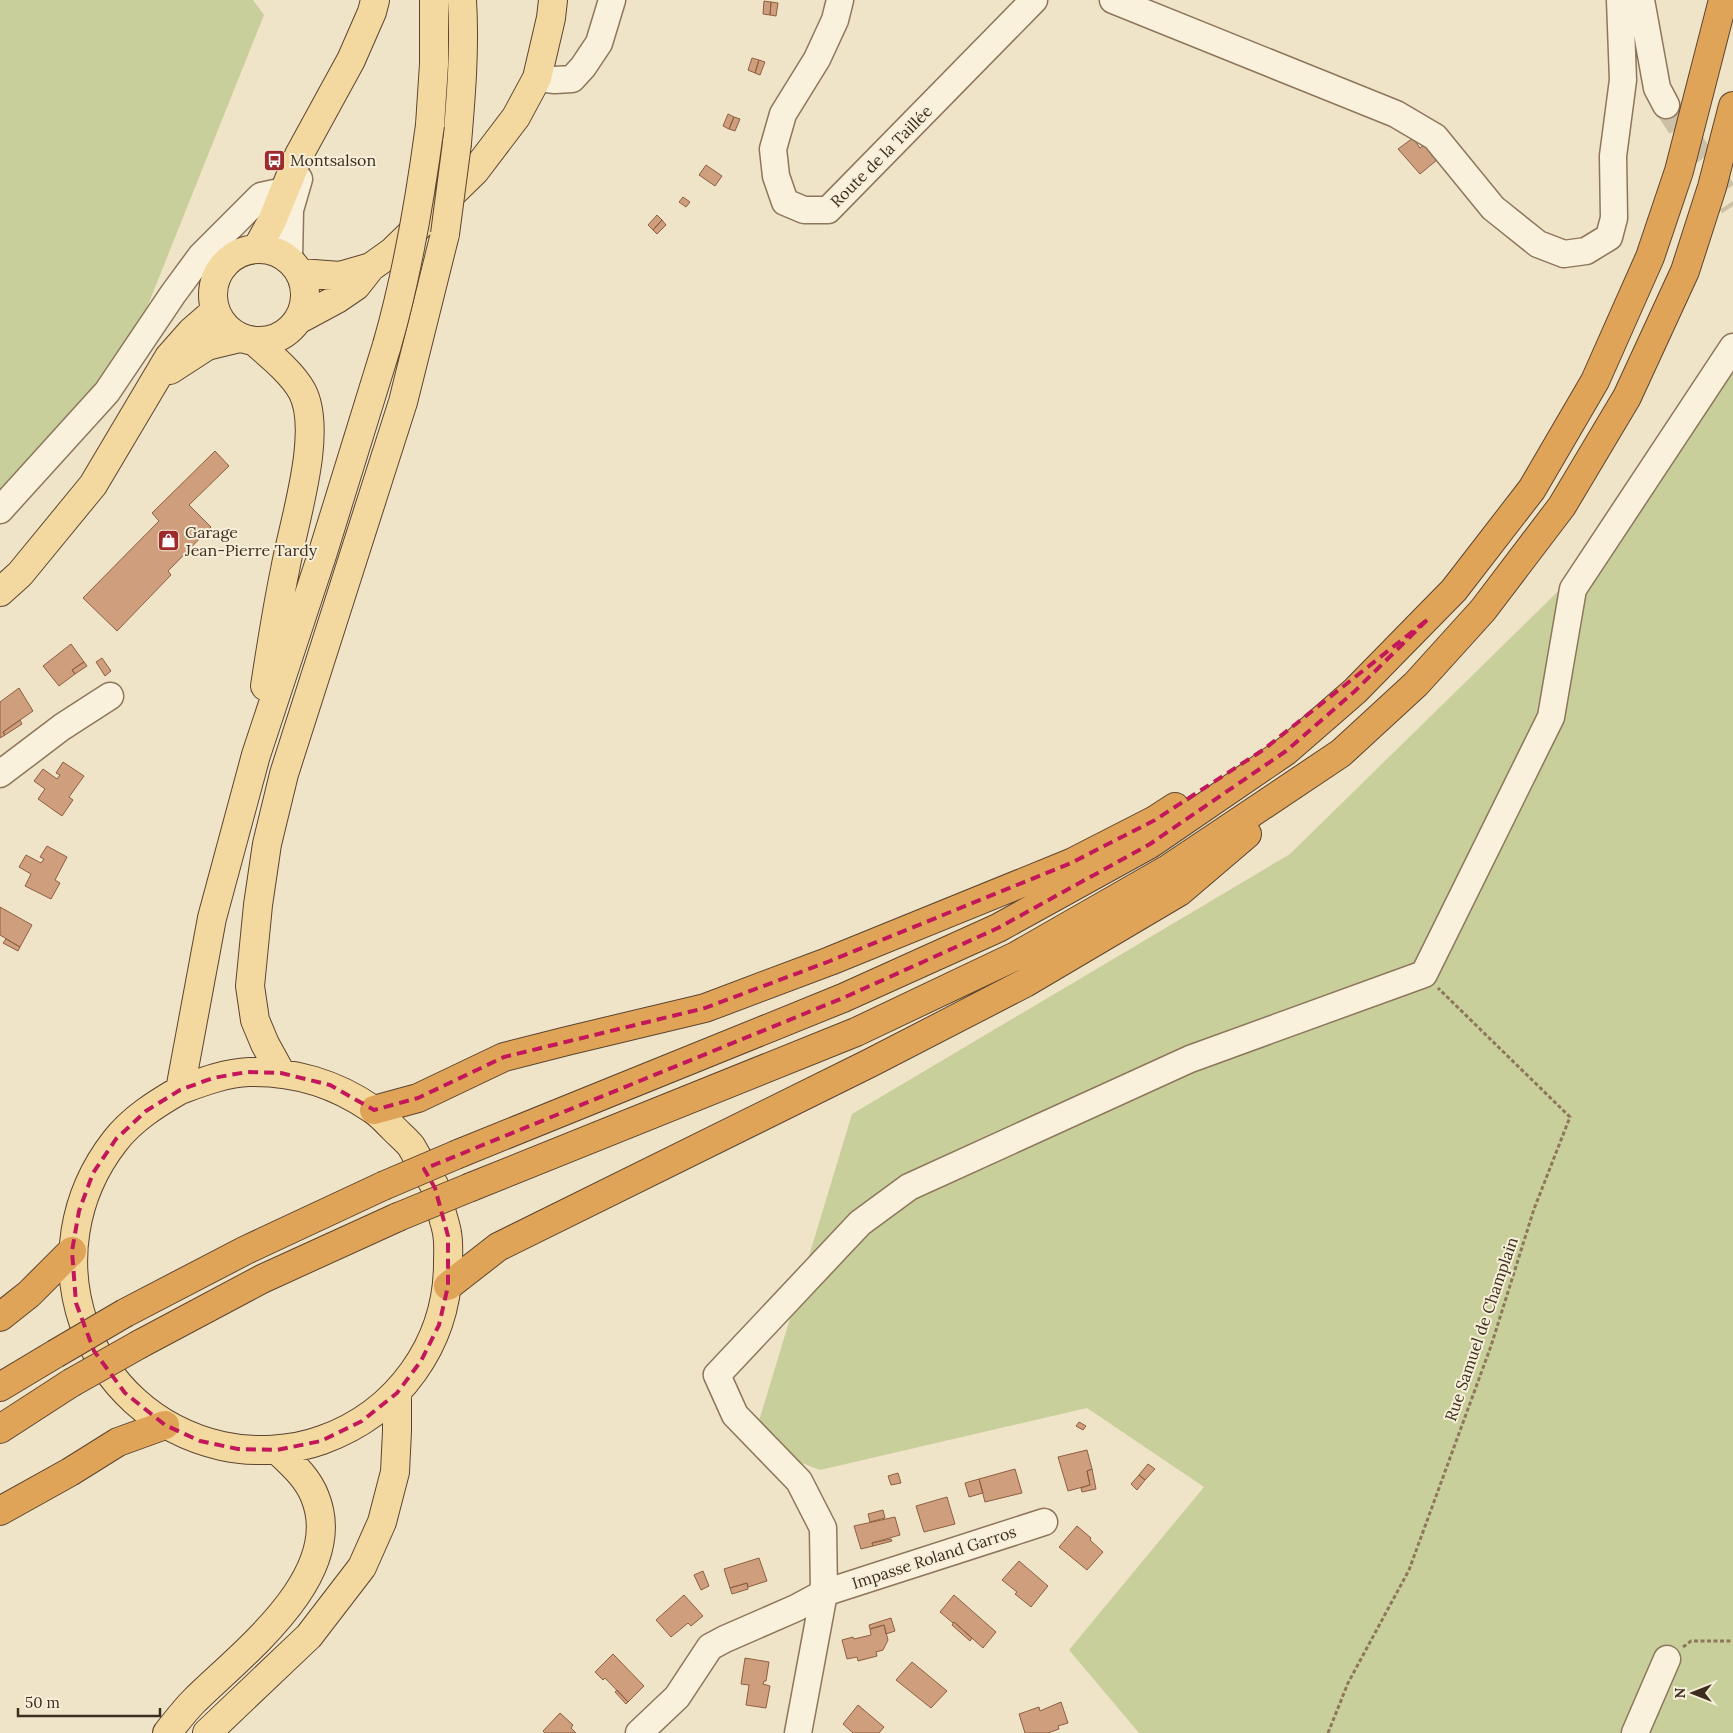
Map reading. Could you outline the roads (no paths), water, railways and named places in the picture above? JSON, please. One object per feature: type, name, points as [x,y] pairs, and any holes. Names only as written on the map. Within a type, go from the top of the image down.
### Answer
[{"type":"highway","points":[[0,1387],[125,1313],[246,1250],[383,1186],[844,998],[998,928],[1142,849],[1286,751],[1355,691],[1454,590],[1532,489],[1595,381],[1650,257],[1697,108],[1723,0]]},
{"type":"highway","points":[[448,1286],[498,1247],[870,1063],[1025,983],[1104,938],[1179,892],[1342,753],[1416,684],[1483,610],[1562,506],[1627,397],[1685,271],[1712,187],[1733,106]]},
{"type":"highway","points":[[374,1110],[418,1098],[504,1057],[705,1008],[830,961],[1071,863],[1154,820],[1263,750],[1426,620]]},
{"type":"highway","points":[[0,1429],[71,1383],[262,1279],[398,1217],[856,1032],[1016,956],[1168,869],[1342,753]]},
{"type":"highway","points":[[0,1317],[29,1294],[72,1251]]},
{"type":"highway","points":[[0,1511],[70,1472],[118,1442],[165,1424]]},
{"type":"main road","points":[[257,248],[272,221],[299,155],[351,60],[377,0]]},
{"type":"main road","points":[[180,1090],[212,918],[256,755],[323,552],[402,292],[415,229],[430,125],[434,64],[434,0]]},
{"type":"main road","points":[[281,1073],[265,1044],[255,1020],[250,986],[258,905],[267,844],[284,774],[403,402],[444,234],[457,143],[464,22],[462,0]]},
{"type":"main road","points":[[294,266],[340,276],[371,266],[392,252],[475,171],[516,117],[537,78],[552,18],[553,0]]},
{"type":"main road","points":[[158,378],[207,346],[247,340],[267,341],[280,337],[290,330],[298,320],[303,309],[305,297],[304,285],[294,266],[279,253],[257,248],[243,251],[230,258],[220,269],[214,282],[212,296],[215,311],[221,322],[229,331],[247,340],[280,364],[302,391],[308,409],[310,434],[305,473],[274,622],[256,755]]},
{"type":"main road","points":[[298,320],[337,299],[356,286],[371,266]]},
{"type":"main road","points":[[0,592],[20,574],[94,485],[169,357],[192,331],[215,311]]},
{"type":"main road","points":[[247,1072],[281,1073],[330,1085],[374,1110],[410,1145],[435,1188],[448,1236],[448,1286],[439,1325],[421,1361],[397,1393],[362,1421],[321,1441],[277,1450],[238,1449],[200,1441],[165,1424],[125,1393],[94,1351],[76,1302],[72,1251],[79,1211],[94,1173],[116,1139],[146,1111],[180,1090],[212,1078],[247,1072]]},
{"type":"main road","points":[[207,1733],[309,1636],[362,1567],[382,1522],[395,1472],[397,1393]]},
{"type":"main road","points":[[167,1733],[192,1703],[260,1640],[288,1608],[304,1583],[316,1556],[321,1525],[315,1497],[306,1481],[277,1450]]},
{"type":"street","points":[[294,266],[290,210],[300,177],[365,62],[379,25],[377,0]]},
{"type":"street","points":[[537,78],[572,79],[583,68],[599,43],[612,0]]},
{"type":"street","name":"Route de la Taillée","points":[[840,0],[835,20],[817,59],[782,114],[773,149],[776,176],[785,202],[804,210],[828,210],[1034,0]]},
{"type":"street","points":[[1113,0],[1396,114],[1435,137],[1493,208],[1538,244],[1564,254],[1586,251],[1609,237],[1614,218],[1614,156],[1623,80],[1620,0]]},
{"type":"street","points":[[1640,0],[1657,88],[1666,105]]},
{"type":"street","points":[[0,510],[107,392],[201,256],[261,196],[284,192]]},
{"type":"street","points":[[798,1733],[824,1593],[823,1528],[799,1481],[735,1415],[717,1374],[860,1223],[909,1188],[1190,1059],[1424,974],[1551,717],[1573,589],[1733,347]]},
{"type":"street","points":[[0,774],[62,727],[110,696]]},
{"type":"street","name":"Impasse Roland Garros","points":[[639,1733],[678,1697],[710,1647],[725,1639],[796,1608],[824,1593],[1044,1522]]},
{"type":"street","points":[[1634,1733],[1667,1658]]},
{"type":"tunnel","points":[[1666,105],[1733,206]]},
{"type":"place","name":"Montsalson","points":[[274,160]]},
{"type":"place","name":"Garage Jean-Pierre Tardy","points":[[169,541]]}]
